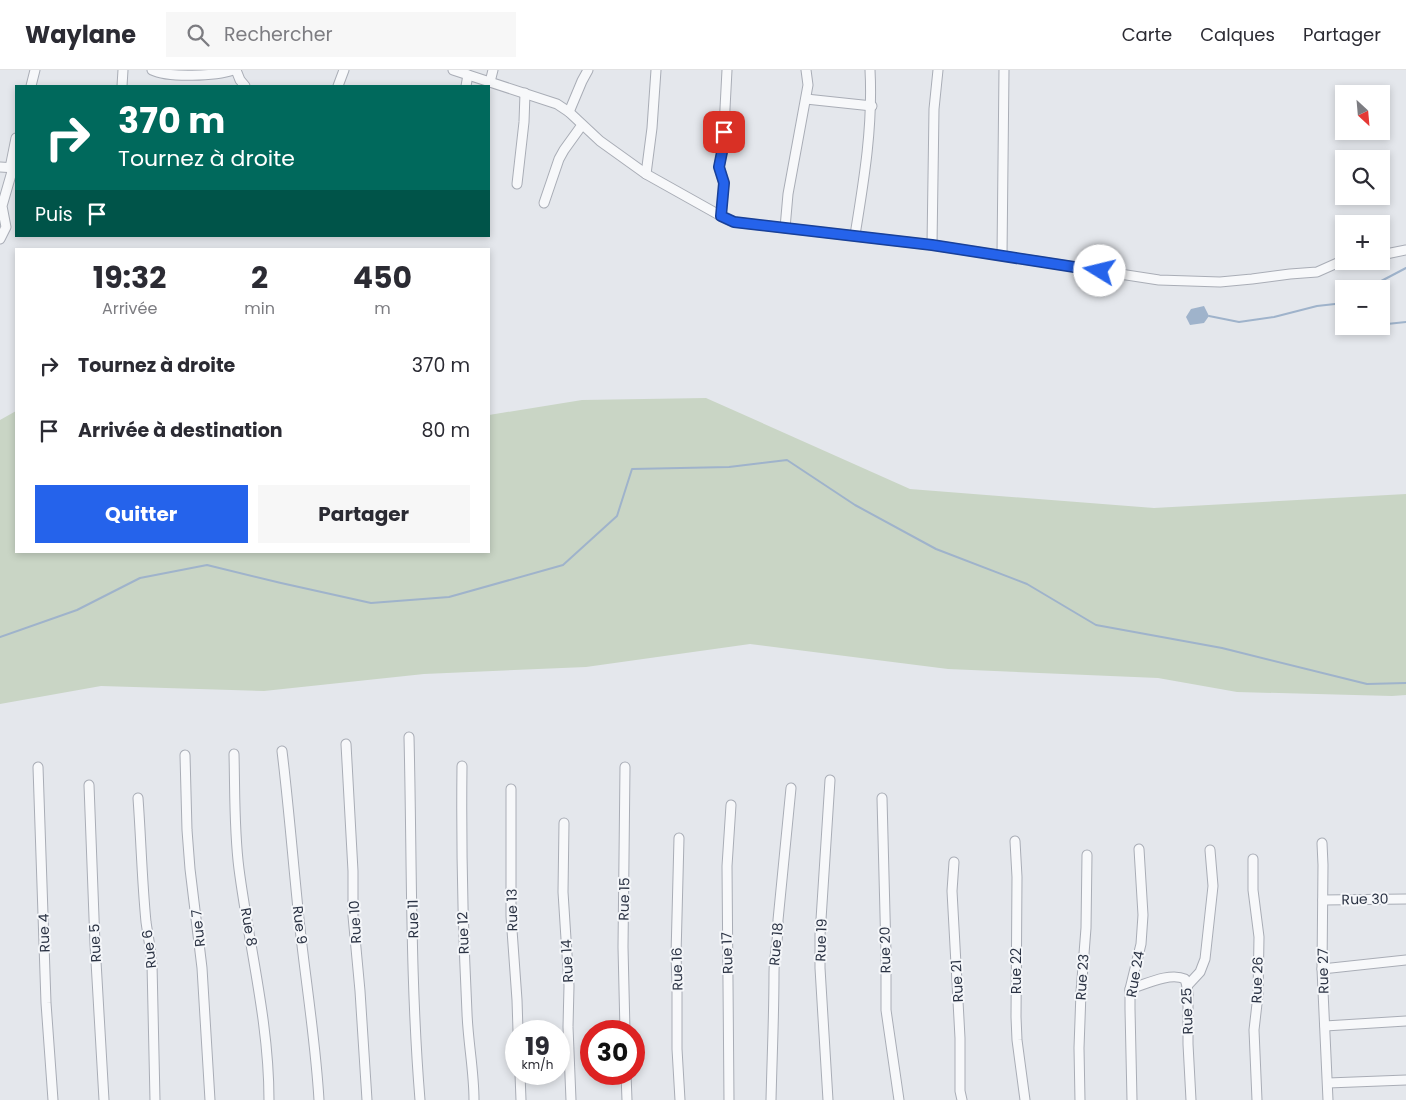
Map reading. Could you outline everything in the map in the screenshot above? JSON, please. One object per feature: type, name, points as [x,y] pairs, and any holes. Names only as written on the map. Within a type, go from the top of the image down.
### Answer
[{"type":"street","points":[[30,85],[35,70]]},
{"type":"street","points":[[122,85],[123,70]]},
{"type":"street","points":[[152,70],[161,74],[196,75],[234,70],[244,85]]},
{"type":"street","points":[[453,70],[557,104],[569,112],[600,141],[646,174],[721,216],[740,223],[932,245],[1159,280],[1220,282],[1317,272],[1335,264]]},
{"type":"street","points":[[490,82],[493,70]]},
{"type":"street","points":[[569,112],[588,70]]},
{"type":"street","points":[[646,174],[652,128],[656,70]]},
{"type":"street","points":[[721,216],[724,183],[719,167],[723,147],[727,70]]},
{"type":"street","points":[[785,228],[788,194],[808,84],[806,70]]},
{"type":"street","points":[[856,235],[869,143],[872,106],[870,70]]},
{"type":"street","points":[[932,245],[934,109],[938,70]]},
{"type":"street","points":[[1002,255],[1004,70]]},
{"type":"street","points":[[338,85],[343,71]]},
{"type":"street","points":[[466,85],[468,75]]},
{"type":"street","points":[[517,184],[524,122],[525,93]]},
{"type":"street","points":[[806,99],[872,106]]},
{"type":"street","points":[[544,203],[558,159],[582,125]]},
{"type":"street","points":[[0,239],[6,227],[2,206],[13,168],[15,148]]},
{"type":"street","points":[[0,168],[13,168]]},
{"type":"street","points":[[1390,253],[1406,250]]},
{"type":"street","name":"Rue 11","points":[[409,737],[413,989],[420,1100]]},
{"type":"street","name":"Rue 10","points":[[346,744],[353,871],[353,916],[367,1100]]},
{"type":"street","name":"Rue 9","points":[[282,751],[297,899],[314,1036],[318,1100]]},
{"type":"street","name":"Rue 8","points":[[234,754],[238,868],[260,1002],[267,1060],[269,1100]]},
{"type":"street","name":"Rue 7","points":[[185,755],[190,860],[202,968],[210,1100]]},
{"type":"street","name":"Rue 12","points":[[462,766],[462,900],[467,1016],[474,1100]]},
{"type":"street","name":"Rue 4","points":[[38,767],[46,1003],[53,1100]]},
{"type":"street","name":"Rue 15","points":[[624,1020],[625,767]]},
{"type":"street","name":"Rue 19","points":[[828,1100],[820,960],[830,780]]},
{"type":"street","name":"Rue 5","points":[[89,785],[95,944],[104,1100]]},
{"type":"street","name":"Rue 18","points":[[771,1100],[774,966],[779,932],[778,920],[791,788]]},
{"type":"street","name":"Rue 13","points":[[511,789],[511,916],[518,1020]]},
{"type":"street","name":"Rue 6","points":[[138,798],[144,899],[152,964],[155,1100]]},
{"type":"street","name":"Rue 20","points":[[882,798],[886,1010],[898,1100]]},
{"type":"street","name":"Rue 17","points":[[729,1100],[727,875],[731,805]]},
{"type":"street","name":"Rue 14","points":[[564,823],[563,892],[569,986],[568,1027],[571,1100]]},
{"type":"street","name":"Rue 16","points":[[680,838],[676,955],[678,984],[677,1049],[680,1100]]},
{"type":"street","name":"Rue 22","points":[[1015,841],[1017,877],[1016,1017],[1025,1100]]},
{"type":"street","name":"Rue 27","points":[[1322,843],[1324,900],[1322,969],[1328,1100]]},
{"type":"street","name":"Rue 24","points":[[1132,1100],[1129,1025],[1130,989],[1140,944],[1143,915],[1139,849]]},
{"type":"street","points":[[1187,986],[1200,972],[1205,959],[1213,886],[1210,850]]},
{"type":"street","name":"Rue 23","points":[[1080,1100],[1079,1048],[1086,928],[1087,855]]},
{"type":"street","name":"Rue 26","points":[[1254,859],[1253,890],[1259,937],[1258,995],[1254,1030],[1257,1100]]},
{"type":"street","name":"Rue 21","points":[[954,862],[952,891],[960,1028],[960,1090],[962,1100]]},
{"type":"street","name":"Rue 30","points":[[1324,900],[1406,899]]},
{"type":"street","points":[[1322,969],[1406,960]]},
{"type":"street","name":"Rue 25","points":[[1130,989],[1172,976],[1184,979],[1187,986],[1191,1100]]},
{"type":"street","points":[[1325,1026],[1406,1021]]},
{"type":"street","points":[[1328,1083],[1406,1080]]},
{"type":"street","points":[[520,1085],[521,1100]]},
{"type":"street","points":[[626,1085],[627,1100]]},
{"type":"street","points":[[820,1100],[828,1100]]},
{"type":"green space","points":[[706,398],[910,489],[1154,508],[1406,494],[1406,695],[1237,692],[1158,678],[948,669],[750,644],[586,667],[424,674],[264,691],[101,686],[0,704],[0,420],[15,412],[15,553],[490,553],[490,415],[582,400]]},
{"type":"water","points":[[1204,306],[1209,316],[1204,323],[1190,325],[1186,317],[1191,309]]},
{"type":"waterway","points":[[1383,280],[1406,268]]},
{"type":"waterway","points":[[1209,316],[1239,322],[1274,317],[1317,306],[1335,304]]},
{"type":"waterway","points":[[1390,324],[1406,322]]},
{"type":"waterway","points":[[0,637],[77,610],[140,578],[207,565],[371,603],[449,597],[563,565],[617,516],[632,469],[729,467],[787,460],[855,505],[936,549],[1027,584],[1096,625],[1222,648],[1367,684],[1406,683]]},
{"type":"route","points":[[724,132],[719,167],[724,183],[721,216],[734,222],[932,245],[1100,271]]}]
